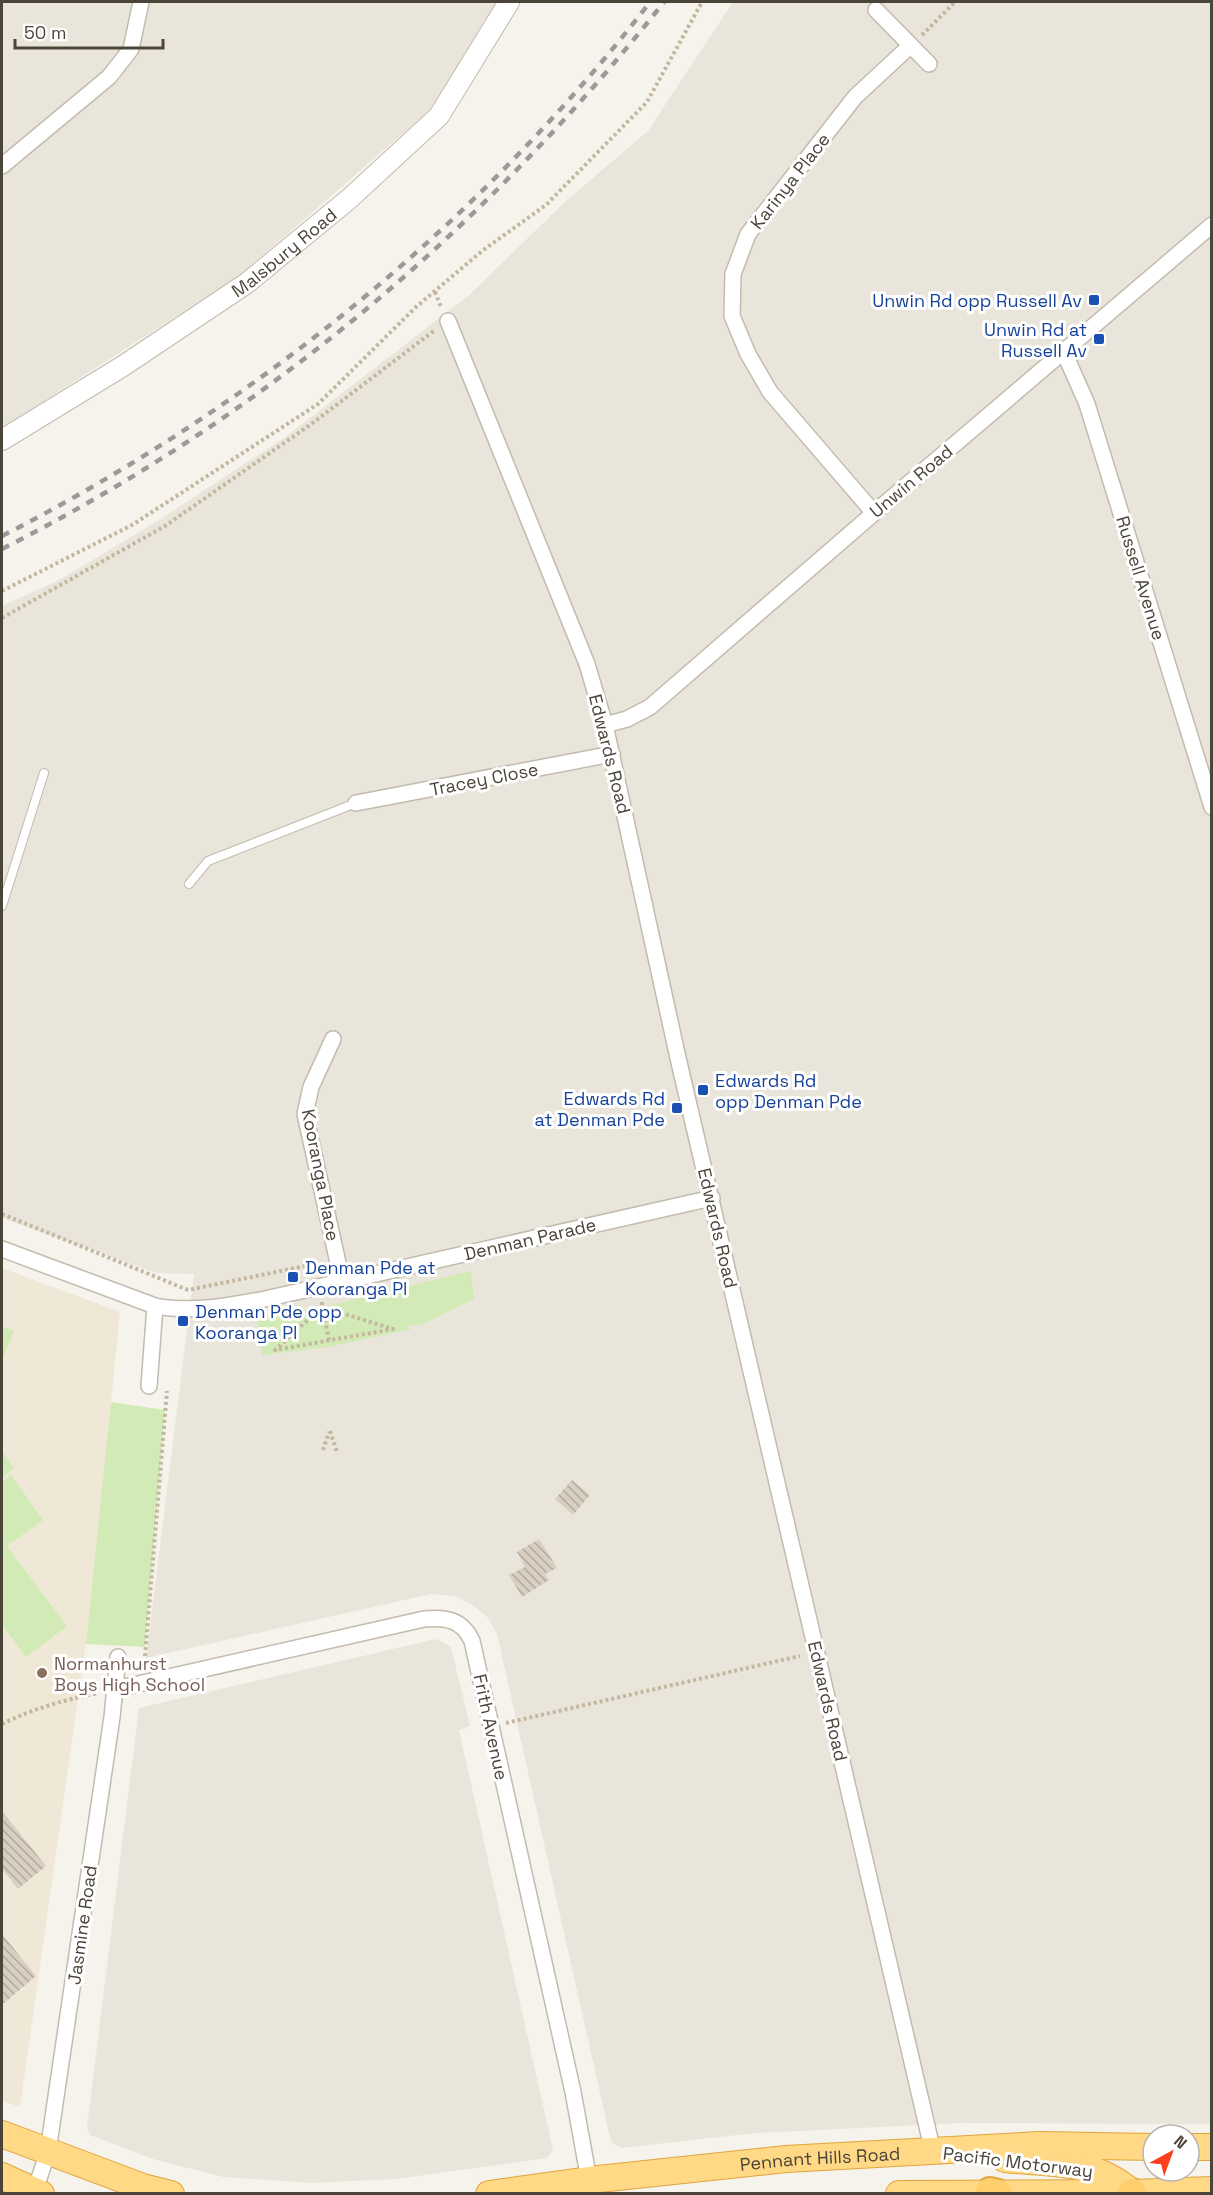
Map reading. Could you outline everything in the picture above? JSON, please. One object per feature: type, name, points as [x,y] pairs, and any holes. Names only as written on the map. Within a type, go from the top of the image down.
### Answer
[{"type":"highway","points":[[2,2134],[143,2187],[171,2193]]},
{"type":"highway","name":"Pennant Hills Road","points":[[489,2193],[786,2159],[1040,2145],[1141,2146]]},
{"type":"highway","points":[[899,2193],[1054,2193],[1105,2187],[1120,2161],[1141,2149]]},
{"type":"highway","name":"Pacific Motorway","points":[[933,2152],[1084,2167],[1105,2187],[1132,2193]]},
{"type":"highway","points":[[2,2175],[38,2192]]},
{"type":"highway","points":[[1132,2193],[1212,2190]]},
{"type":"street","points":[[2,166],[109,77],[131,48],[141,2]]},
{"type":"street","name":"Malsbury Road","points":[[2,440],[123,366],[247,283],[349,199],[439,116],[509,2]]},
{"type":"street","points":[[876,10],[929,64]]},
{"type":"street","name":"Karinya Place","points":[[874,513],[770,392],[748,354],[732,316],[733,274],[748,234],[855,97],[910,46]]},
{"type":"street","name":"Unwin Road","points":[[605,725],[627,719],[650,707],[1212,225]]},
{"type":"street","name":"Edwards Road","points":[[448,321],[587,664],[605,725],[678,1058],[933,2152]]},
{"type":"street","name":"Russell Avenue","points":[[1064,352],[1087,404],[1212,807]]},
{"type":"street","name":"Tracey Close","points":[[356,803],[612,754]]},
{"type":"street","name":"Kooranga Place","points":[[333,1039],[310,1087],[305,1114],[342,1281]]},
{"type":"street","name":"Denman Parade","points":[[2,1249],[155,1306],[171,1309],[217,1308],[712,1198]]},
{"type":"street","points":[[149,1386],[155,1306]]},
{"type":"street","name":"Frith Avenue","points":[[116,1689],[423,1619],[446,1618],[467,1629],[472,1641],[573,2092],[589,2180]]},
{"type":"street","name":"Jasmine Road","points":[[38,2192],[48,2151],[116,1689],[118,1657]]},
{"type":"lane","points":[[2,906],[44,773]]},
{"type":"lane","points":[[189,884],[208,861],[356,803]]},
{"type":"path","points":[[2,591],[132,525],[318,404],[416,307],[482,251],[546,206],[647,102],[702,2]]},
{"type":"path","points":[[910,46],[955,2]]},
{"type":"path","points":[[2,618],[165,526],[310,425],[448,321]]},
{"type":"path","points":[[2,1214],[188,1290],[315,1264]]},
{"type":"path","points":[[322,1307],[329,1340]]},
{"type":"path","points":[[322,1307],[393,1329],[275,1350],[322,1307]]},
{"type":"path","points":[[142,1683],[168,1383]]},
{"type":"path","points":[[323,1449],[330,1431],[337,1452]]},
{"type":"path","points":[[491,1726],[817,1652]]},
{"type":"path","points":[[2,1724],[22,1714],[65,1700],[116,1689]]},
{"type":"shaded area","points":[[2,2],[501,2],[432,108],[239,276],[2,428]]},
{"type":"shaded area","points":[[733,2],[1211,2],[1211,2124],[962,2123],[755,2133],[621,2148],[611,2142],[497,1634],[488,1618],[473,1605],[455,1596],[431,1594],[146,1658],[194,1274],[157,1273],[2,1218],[2,606],[61,579],[159,520],[284,438],[468,296],[567,200],[648,131]]},
{"type":"shaded area","name":"Normanhurst Boys High School","points":[[2,1268],[120,1312],[89,1621],[20,2107],[2,2101]]},
{"type":"shaded area","points":[[436,1639],[451,1647],[470,1726],[459,1730],[553,2150],[547,2158],[396,2179],[313,2183],[223,2177],[153,2159],[90,2135],[87,2127],[139,1708]]},
{"type":"green space","points":[[471,1271],[474,1299],[423,1324],[406,1327],[412,1329],[328,1347],[262,1355],[257,1316],[323,1307]]},
{"type":"green space","points":[[2,1326],[14,1331],[2,1360]]},
{"type":"green space","points":[[111,1402],[165,1410],[145,1647],[86,1644]]},
{"type":"green space","points":[[2,1451],[14,1468],[2,1478]]},
{"type":"green space","points":[[11,1475],[43,1520],[7,1546],[67,1626],[26,1657],[2,1624],[2,1482]]},
{"type":"building","points":[[572,1480],[590,1495],[573,1515],[555,1499]]},
{"type":"building","points":[[539,1539],[557,1568],[545,1574],[549,1580],[522,1597],[509,1575],[525,1567],[517,1552]]},
{"type":"building","points":[[2,1811],[46,1866],[18,1889],[2,1869]]},
{"type":"building","points":[[2,1934],[36,1976],[2,2005]]},
{"type":"railway","points":[[2,536],[95,485],[185,430],[272,370],[355,305],[435,235],[511,162],[583,84],[650,2]]},
{"type":"railway","points":[[2,549],[98,497],[190,440],[278,378],[363,312],[444,241],[521,166],[594,86],[664,2]]},
{"type":"place","name":"Unwin Rd opp Russell Av","points":[[1094,300]]},
{"type":"place","name":"Unwin Rd at Russell Av","points":[[1099,339]]},
{"type":"place","name":"Edwards Rd opp Denman Pde","points":[[703,1090]]},
{"type":"place","name":"Edwards Rd at Denman Pde","points":[[677,1108]]},
{"type":"place","name":"Denman Pde at Kooranga Pl","points":[[293,1277]]},
{"type":"place","name":"Denman Pde opp Kooranga Pl","points":[[183,1321]]},
{"type":"place","name":"Normanhurst Boys High School","points":[[42,1673]]}]
